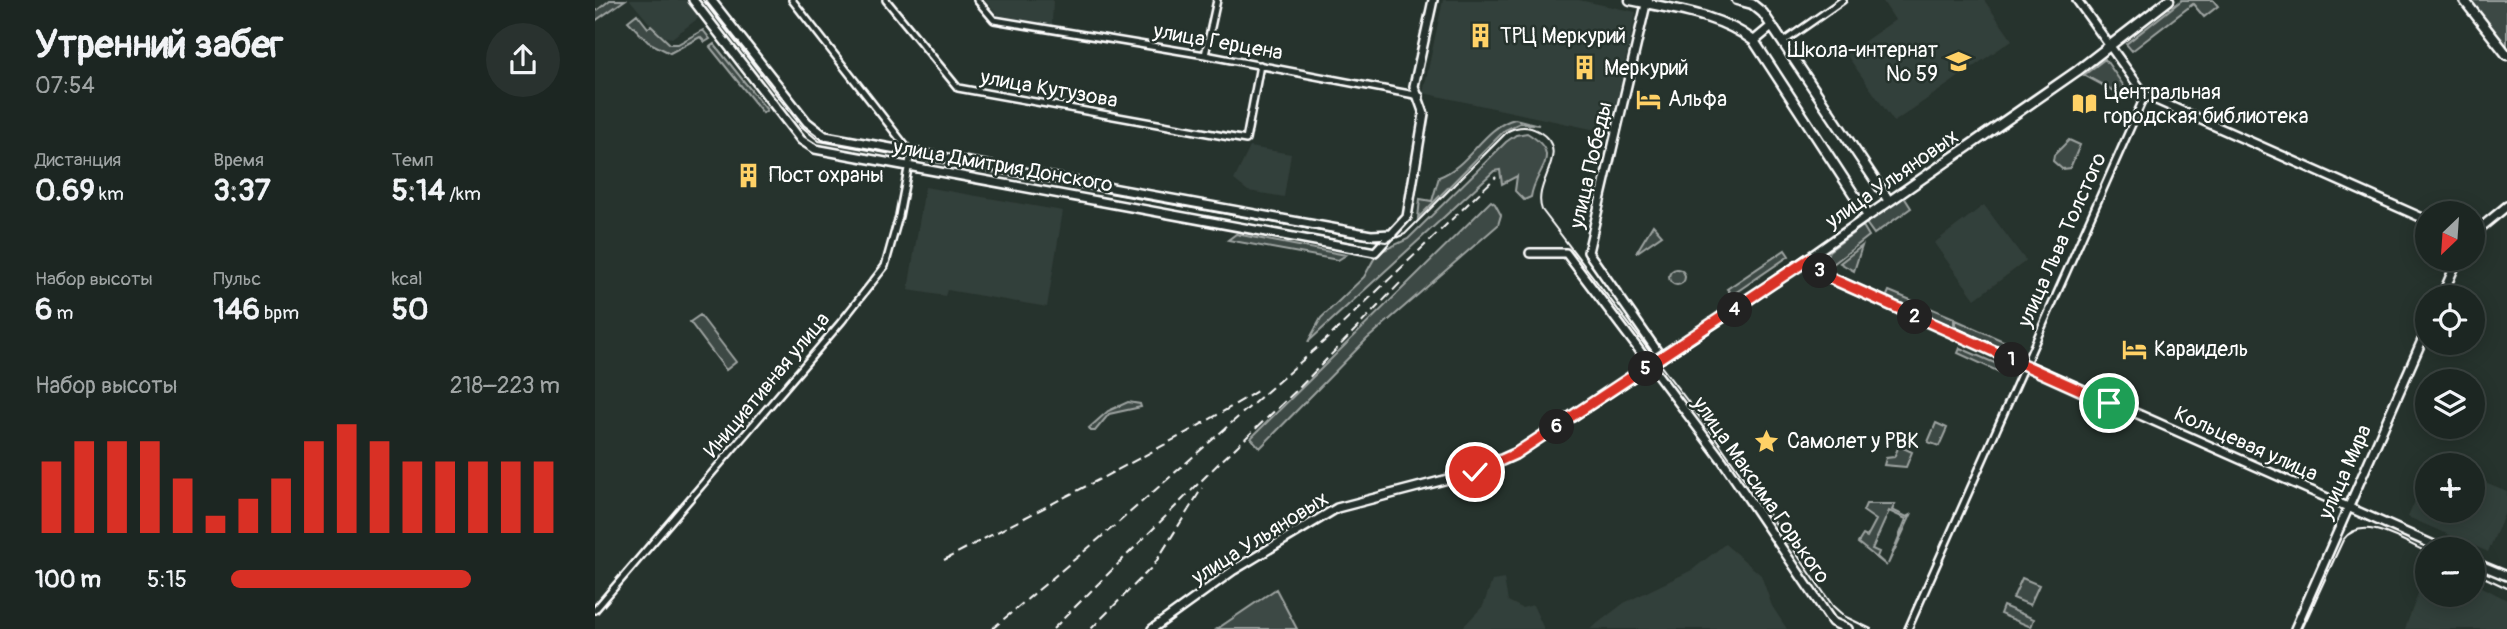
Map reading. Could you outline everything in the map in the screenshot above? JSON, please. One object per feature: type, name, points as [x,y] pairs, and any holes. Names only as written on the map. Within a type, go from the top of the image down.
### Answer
[{"type":"main road","points":[[1630,0],[1722,22],[1737,28],[1753,41],[1868,216]]},
{"type":"main road","points":[[1737,0],[1752,4],[1772,26],[1889,201]]},
{"type":"main road","name":"улица Ульяновых","points":[[1868,216],[2110,47],[2169,0]]},
{"type":"main road","points":[[2464,0],[2507,55]]},
{"type":"main road","points":[[1753,41],[1772,26]]},
{"type":"street","name":"улица Дмитрия Донского","points":[[693,0],[801,140],[815,149],[1375,251],[1393,234]]},
{"type":"street","name":"улица Дмитрия Донского","points":[[711,0],[814,128],[825,136],[1371,235],[1393,234]]},
{"type":"street","points":[[792,0],[911,153]]},
{"type":"street","name":"улица Кутузова","points":[[886,0],[958,88],[1246,140],[1260,65]]},
{"type":"street","name":"улица Герцена","points":[[977,0],[994,20],[1205,55],[1420,96]]},
{"type":"street","points":[[1205,55],[1217,0]]},
{"type":"street","points":[[1393,234],[1406,216],[1424,114],[1420,96],[1414,86],[1433,0]]},
{"type":"street","points":[[1783,42],[1843,0]]},
{"type":"street","points":[[2077,0],[2145,95],[2415,215]]},
{"type":"street","name":"улица Победы","points":[[1647,2],[1588,252],[1662,358]]},
{"type":"street","name":"улица Льва Толстого","points":[[1908,629],[2145,95]]},
{"type":"street","name":"Инициативная улица","points":[[595,610],[885,266],[910,167],[911,153]]},
{"type":"street","points":[[2485,224],[2507,206]]},
{"type":"street","name":"улица Ульяновых","points":[[1152,629],[1234,570],[1337,508],[1475,472],[1515,454],[1809,259],[1868,216]]},
{"type":"street","name":"улица Максима Горького","points":[[1530,253],[1566,253],[1722,460],[1832,622],[1848,629]]},
{"type":"street","name":"Кольцевая улица","points":[[1809,259],[1826,276],[2415,537]]},
{"type":"street","name":"улица Мира","points":[[2295,629],[2416,355]]},
{"type":"street","points":[[2485,567],[2507,576]]},
{"type":"shaded area","points":[[610,0],[625,0],[595,21],[595,12]]},
{"type":"shaded area","points":[[630,0],[687,0],[700,17],[672,38],[660,36]]},
{"type":"shaded area","points":[[985,0],[1053,0],[1052,25],[998,15]]},
{"type":"shaded area","points":[[1443,0],[1579,0],[1636,12],[1610,133],[1423,93]]},
{"type":"shaded area","points":[[1882,0],[1984,0],[2012,40],[1894,122],[1846,54],[1895,20]]},
{"type":"shaded area","points":[[2182,0],[2213,0],[2218,6],[2204,17],[2193,4],[2132,51],[2126,44]]},
{"type":"shaded area","points":[[2468,0],[2507,0],[2507,50]]},
{"type":"shaded area","points":[[637,14],[648,28],[651,26],[670,44],[678,44],[703,30],[710,39],[705,42],[700,37],[670,53],[648,42],[628,21]]},
{"type":"shaded area","points":[[714,44],[767,110],[763,113],[710,47]]},
{"type":"shaded area","points":[[2105,59],[2128,92],[2123,96],[2084,75]]},
{"type":"shaded area","points":[[1515,119],[1539,125],[1520,123],[1505,130],[1418,218],[1420,199],[1432,201],[1439,177],[1450,172],[1494,130]]},
{"type":"shaded area","points":[[1527,133],[1538,141],[1546,156],[1531,197],[1524,200],[1515,191],[1517,176],[1502,184],[1500,170],[1494,171],[1308,342],[1321,318],[1364,277],[1374,259],[1384,250],[1408,239],[1506,142],[1516,135]]},
{"type":"shaded area","points":[[2069,140],[2080,145],[2070,168],[2062,169],[2053,161],[2054,155]]},
{"type":"shaded area","points":[[1250,147],[1291,154],[1284,197],[1248,191],[1234,180]]},
{"type":"shaded area","points":[[925,187],[1063,211],[1047,307],[947,290],[945,296],[908,290]]},
{"type":"shaded area","points":[[1904,197],[1911,208],[1874,234],[1866,223]]},
{"type":"shaded area","points":[[1491,201],[1501,215],[1498,225],[1367,339],[1260,448],[1251,438]]},
{"type":"shaded area","points":[[1984,205],[2026,261],[1975,299],[1934,243]]},
{"type":"shaded area","points":[[1653,225],[1662,235],[1636,253]]},
{"type":"shaded area","points":[[1863,226],[1869,236],[1828,268],[1825,261],[1829,251]]},
{"type":"shaded area","points":[[1236,234],[1346,255],[1338,260],[1228,240]]},
{"type":"shaded area","points":[[1862,246],[1854,271],[1840,263]]},
{"type":"shaded area","points":[[1785,250],[1789,256],[1732,295],[1727,289]]},
{"type":"shaded area","points":[[1677,269],[1685,277],[1677,285],[1669,277]]},
{"type":"shaded area","points":[[1889,291],[1954,318],[1954,327],[1886,298]]},
{"type":"shaded area","points":[[700,315],[736,362],[726,370],[690,322]]},
{"type":"shaded area","points":[[1956,320],[2017,347],[2014,354],[1956,328]]},
{"type":"shaded area","points":[[1960,348],[2011,370],[2008,376],[1958,353]]},
{"type":"shaded area","points":[[1128,402],[1140,404],[1141,407],[1109,414],[1095,431],[1091,431],[1089,428],[1108,411]]},
{"type":"shaded area","points":[[1936,423],[1947,428],[1939,446],[1928,442]]},
{"type":"shaded area","points":[[1899,446],[1912,452],[1906,467],[1884,465],[1886,458],[1894,457]]},
{"type":"shaded area","points":[[2485,482],[2507,491],[2507,508],[2488,552],[2485,551],[2485,537],[2454,537],[2422,523],[2485,523]]},
{"type":"shaded area","points":[[2415,501],[2415,520],[2408,517]]},
{"type":"shaded area","points":[[1866,504],[1895,504],[1892,510],[1907,517],[1911,515],[1888,564],[1906,519],[1889,511],[1872,549],[1879,552],[1877,557],[1887,566],[1858,543],[1863,535],[1867,537],[1876,520],[1863,511]]},
{"type":"shaded area","points":[[1725,544],[1761,575],[1772,606],[1787,629],[1590,629],[1624,603],[1692,570]]},
{"type":"shaded area","points":[[2022,578],[2039,585],[2030,605],[2013,598]]},
{"type":"shaded area","points":[[1504,579],[1508,601],[1522,608],[1533,605],[1544,629],[1461,629],[1483,606],[1492,581]]},
{"type":"shaded area","points":[[2485,588],[2507,600],[2507,629],[2405,629],[2415,602],[2415,607],[2485,607]]},
{"type":"shaded area","points":[[1276,589],[1297,629],[1217,629]]},
{"type":"shaded area","points":[[2003,606],[2034,619],[2031,627],[2000,614]]},
{"type":"tram line","points":[[703,0],[801,126],[819,141],[1371,240],[1386,242],[1405,234],[1508,131],[1523,127],[1538,131],[1548,139],[1552,148],[1552,158],[1540,199],[1542,210],[1715,437],[1833,606],[1844,616],[1871,629]]},
{"type":"tram line","points":[[2302,629],[2343,540],[2351,532],[2372,529],[2415,546]]},
{"type":"tram line","points":[[2485,578],[2507,588]]},
{"type":"railway","points":[[992,629],[1119,522],[1330,336],[1496,177]]},
{"type":"railway","points":[[1053,629],[1218,464],[1298,389],[1403,280]]},
{"type":"railway","points":[[944,560],[1141,457],[1257,391]]},
{"type":"railway","points":[[1091,629],[1154,565],[1202,488]]},
{"type":"place","name":"ТРЦ Меркурий","points":[[1480,36]]},
{"type":"place","name":"Школа-интернат № 59","points":[[1958,62]]},
{"type":"place","name":"Меркурий","points":[[1584,68]]},
{"type":"place","name":"Альфа","points":[[1648,99]]},
{"type":"place","name":"Центральная городская библиотека","points":[[2084,104]]},
{"type":"place","name":"Пост охраны","points":[[749,175]]},
{"type":"place","name":"Караидель","points":[[2134,349]]},
{"type":"place","name":"Самолет у РВК","points":[[1767,441]]},
{"type":"route","points":[[1475,472],[1515,454],[1809,259],[1826,276],[2109,403]]}]
